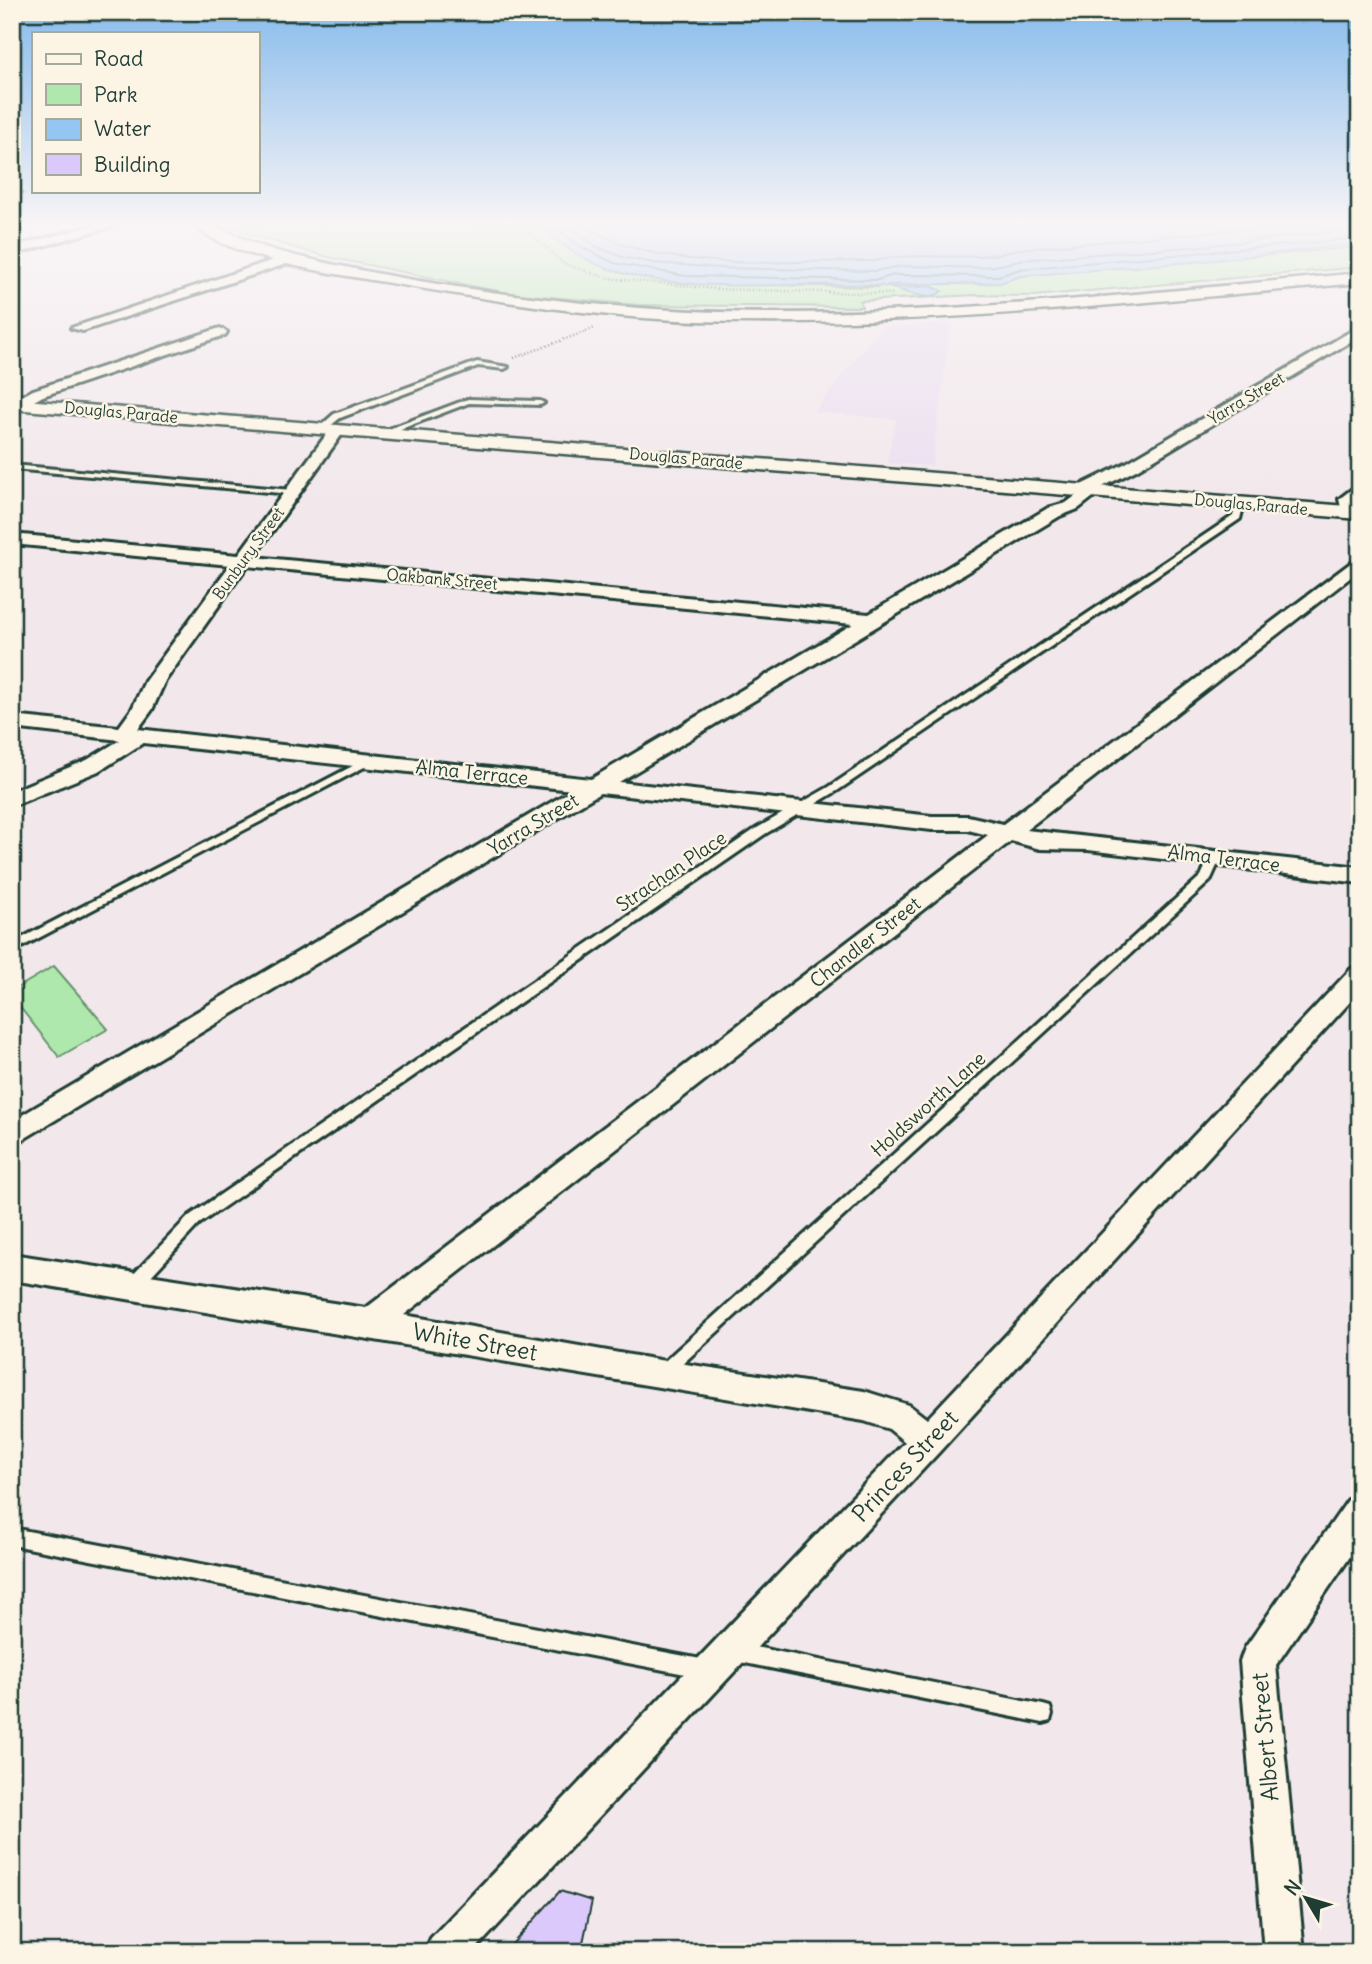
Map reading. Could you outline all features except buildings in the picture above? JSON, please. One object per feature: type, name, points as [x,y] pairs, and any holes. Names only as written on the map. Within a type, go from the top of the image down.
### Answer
[{"type":"street","points":[[78,328],[116,316]]},
{"type":"street","points":[[694,316],[716,316]]},
{"type":"street","points":[[15,404],[37,393],[220,332]]},
{"type":"street","name":"Yarra Street","points":[[12,1135],[1054,512],[1072,506],[1087,491],[1354,338]]},
{"type":"street","name":"Douglas Parade","points":[[15,404],[1354,512]]},
{"type":"street","name":"Bunbury Street","points":[[48,782],[119,734],[142,710],[158,676],[292,492],[329,429]]},
{"type":"street","points":[[1129,494],[1121,479],[1132,466]]},
{"type":"street","points":[[1054,512],[1058,501],[1055,488]]},
{"type":"street","points":[[1354,512],[1347,499],[1360,488]]},
{"type":"street","name":"Oakbank Street","points":[[12,539],[872,620]]},
{"type":"street","name":"Chandler Street","points":[[370,1323],[1360,561]]},
{"type":"street","name":"Alma Terrace","points":[[12,722],[801,807],[932,823],[970,834],[1006,833],[1040,841],[1088,842],[1360,875]]},
{"type":"street","name":"Bunbury Street","points":[[12,799],[48,782],[100,764],[119,734]]},
{"type":"street","name":"Princes Street","points":[[445,1952],[929,1440],[1360,975]]},
{"type":"street","name":"White Street","points":[[12,1268],[370,1323],[659,1375],[864,1406],[898,1416],[929,1440]]},
{"type":"street","name":"Albert Street","points":[[1284,1952],[1258,1661],[1360,1512]]},
{"type":"lane","points":[[329,429],[337,416],[477,364],[504,367]]},
{"type":"lane","points":[[382,433],[468,401],[540,403]]},
{"type":"lane","points":[[12,467],[292,492]]},
{"type":"lane","name":"Strachan Place","points":[[131,1286],[194,1220],[361,1102],[1237,517],[1240,503]]},
{"type":"lane","points":[[12,948],[368,761]]},
{"type":"lane","name":"Holdsworth Lane","points":[[659,1375],[1206,878],[1215,857]]},
{"type":"lane","points":[[12,1536],[1043,1714]]},
{"type":"path","points":[[494,366],[604,324]]},
{"type":"shaded area","points":[[951,323],[932,466],[887,463],[896,419],[814,412],[881,326]]},
{"type":"green space","points":[[54,966],[108,1029],[59,1057],[12,997],[12,991]]}]
